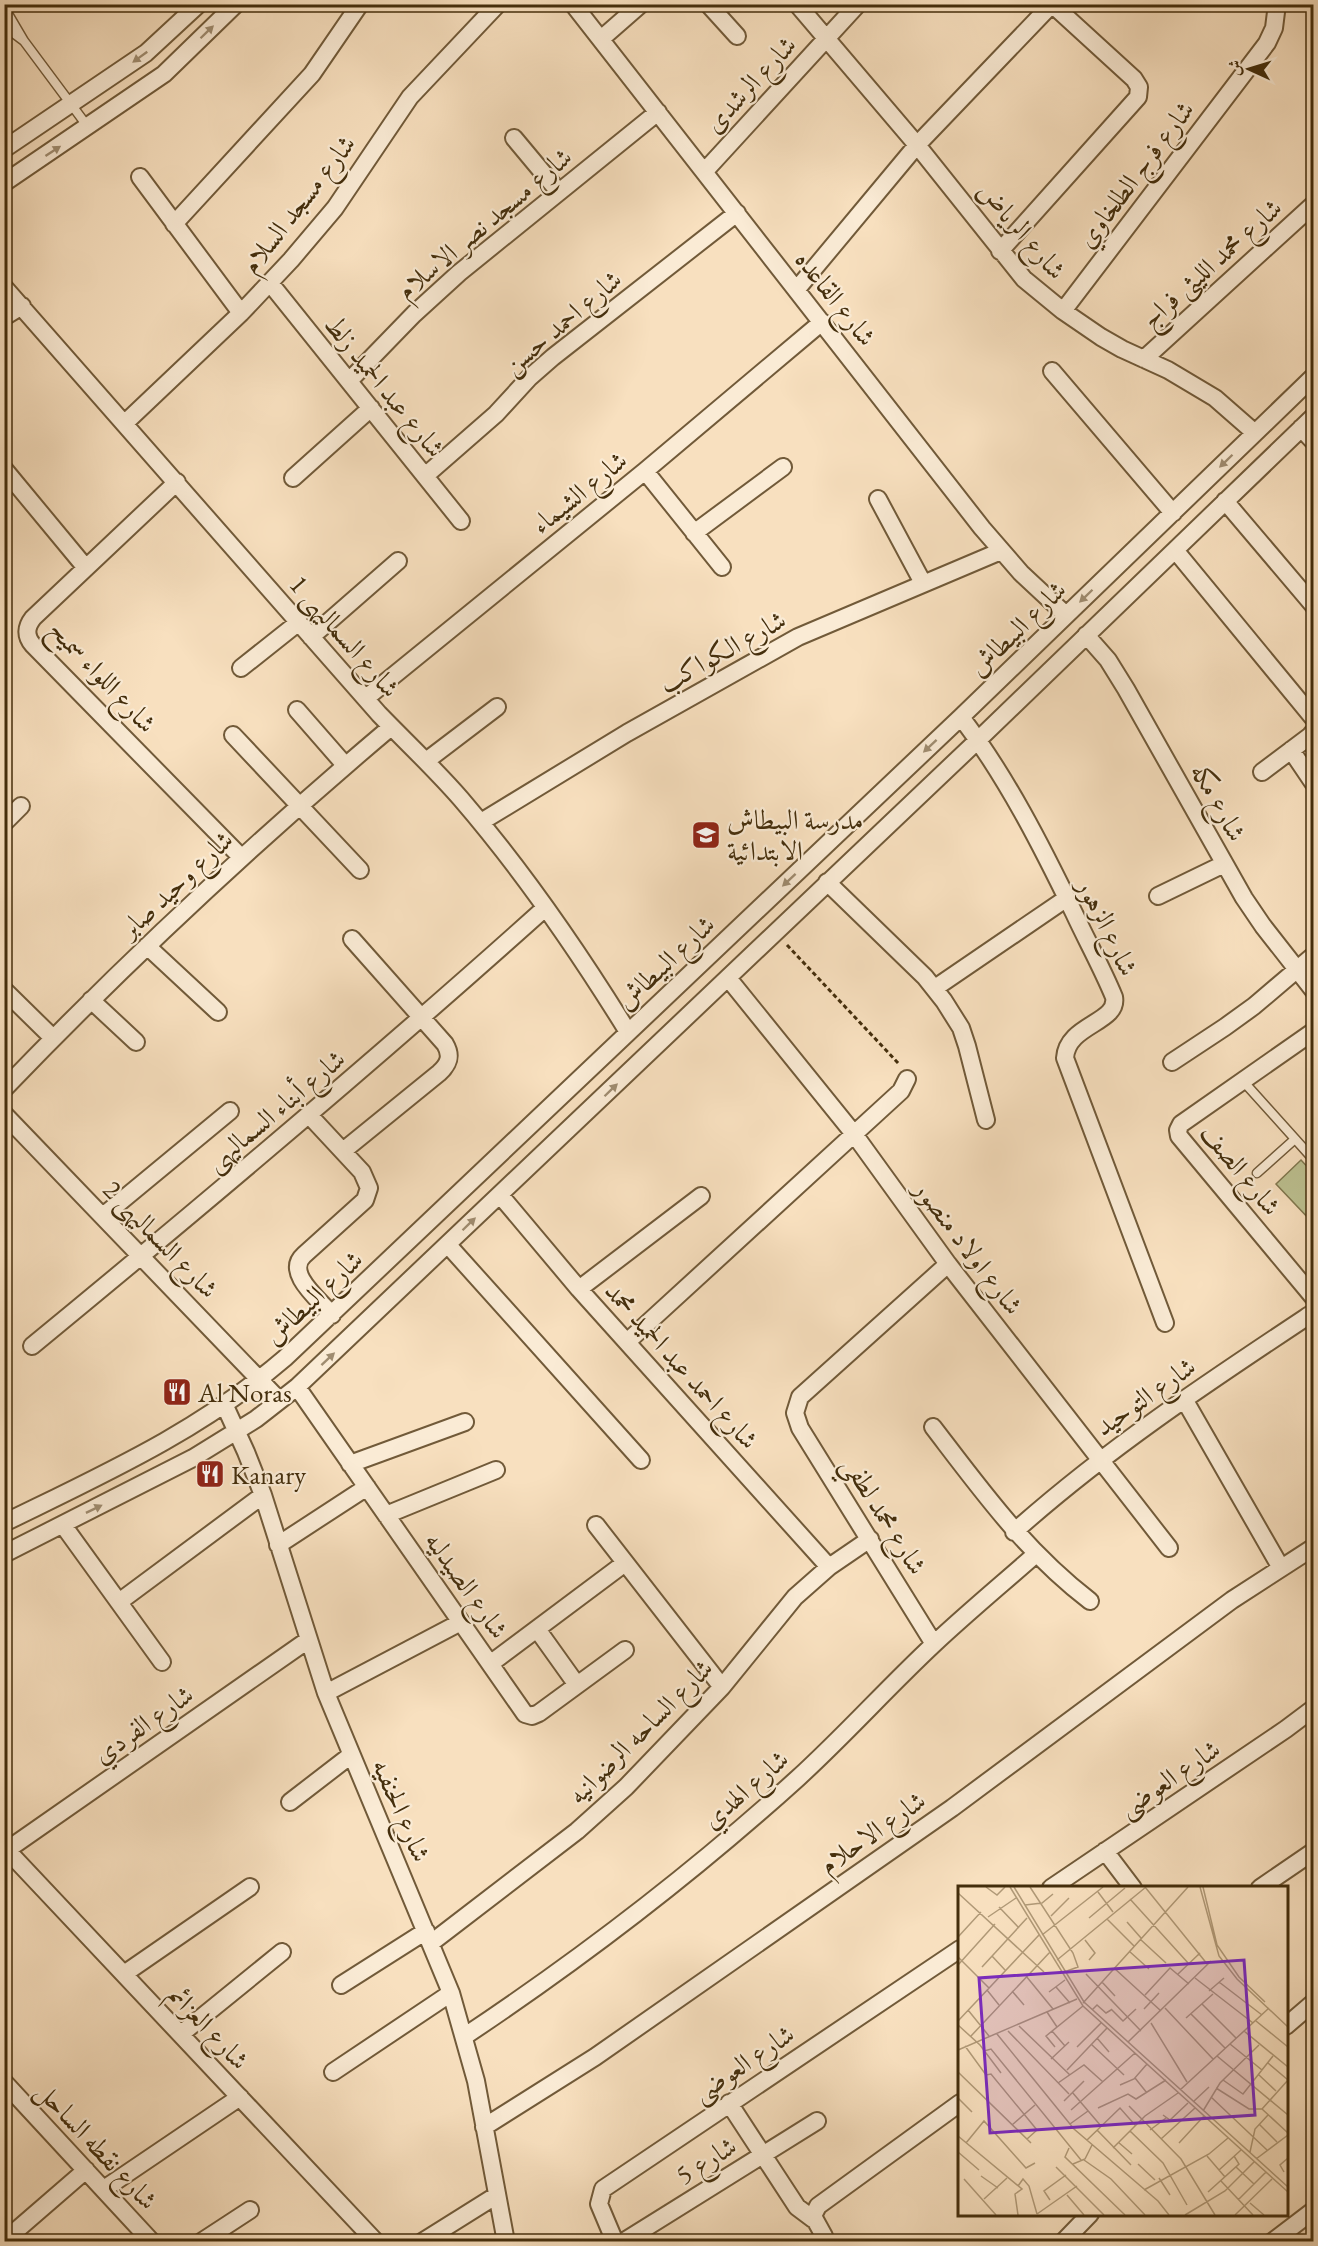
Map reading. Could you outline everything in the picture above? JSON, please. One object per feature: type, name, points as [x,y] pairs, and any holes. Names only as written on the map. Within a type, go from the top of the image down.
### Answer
[{"type":"street","points":[[4,149],[146,53],[199,4]]},
{"type":"street","points":[[4,183],[164,74],[236,4]]},
{"type":"street","points":[[174,224],[312,74],[360,4]]},
{"type":"street","name":"شارع مسجد السلام","points":[[125,423],[270,284],[335,208],[410,97],[498,4]]},
{"type":"street","name":"شارع القاعده","points":[[573,4],[1001,551],[1043,595],[1066,615]]},
{"type":"street","points":[[601,39],[641,4]]},
{"type":"street","points":[[708,4],[736,36]]},
{"type":"street","name":"شارع الرياض","points":[[797,4],[917,145],[1024,279],[1063,311],[1101,337],[1192,383],[1215,398],[1255,432]]},
{"type":"street","name":"شارع الرشدى","points":[[704,171],[858,4]]},
{"type":"street","points":[[797,289],[917,145],[1052,4],[1134,79],[1139,87],[1138,97],[1000,251]]},
{"type":"street","name":"شارع فرج الطلخاوي","points":[[1063,311],[1267,43],[1274,28],[1277,4]]},
{"type":"street","name":"شارع مسجد نصر الاسلام","points":[[349,381],[407,321],[459,273],[658,112]]},
{"type":"street","points":[[514,138],[559,192]]},
{"type":"street","points":[[140,177],[241,313]]},
{"type":"street","name":"شارع محمد الليثى فراج","points":[[1144,359],[1314,204]]},
{"type":"street","name":"شارع احمد حسن","points":[[424,476],[496,414],[528,378],[737,213]]},
{"type":"street","name":"شارع عبد الحميد زلط","points":[[270,284],[461,521]]},
{"type":"street","name":"شارع السماليهى 1","points":[[4,287],[311,637],[481,822],[585,965],[628,1032]]},
{"type":"street","points":[[4,317],[22,306]]},
{"type":"street","name":"شارع الشيماء","points":[[366,698],[645,471],[822,322]]},
{"type":"street","points":[[1052,371],[1173,513]]},
{"type":"street","name":"شارع البيطاش","points":[[4,1523],[171,1439],[225,1406],[261,1379],[332,1315],[961,717],[1314,376]]},
{"type":"street","points":[[293,478],[371,408]]},
{"type":"street","name":"شارع البيطاش","points":[[4,1554],[185,1462],[237,1431],[297,1387],[978,740],[1314,416]]},
{"type":"street","points":[[1301,428],[1314,442]]},
{"type":"street","points":[[694,533],[783,466]]},
{"type":"street","points":[[5,469],[86,568]]},
{"type":"street","points":[[645,471],[722,567]]},
{"type":"street","name":"شارع اللواء سميح","points":[[177,482],[30,622],[27,632],[30,641],[241,857]]},
{"type":"street","points":[[878,499],[923,583]]},
{"type":"street","points":[[1225,501],[1314,606]]},
{"type":"street","points":[[1175,550],[1314,720]]},
{"type":"street","name":"شارع الكواكب","points":[[481,822],[627,733],[798,637],[1001,551]]},
{"type":"street","points":[[311,637],[398,561]]},
{"type":"street","points":[[241,668],[298,622]]},
{"type":"street","name":"شارع مكه","points":[[1086,635],[1108,660],[1126,689],[1224,864],[1263,926],[1314,991]]},
{"type":"street","points":[[426,761],[497,707]]},
{"type":"street","points":[[297,710],[345,765]]},
{"type":"street","name":"شارع الزهور","points":[[961,717],[1017,802],[1115,1000],[1111,1011],[1074,1036],[1069,1042],[1065,1050],[1066,1066],[1165,1323]]},
{"type":"street","name":"شارع وحيد صابر","points":[[4,1089],[91,1000],[241,857],[391,726]]},
{"type":"street","points":[[1262,772],[1314,731]]},
{"type":"street","points":[[233,735],[360,870]]},
{"type":"street","points":[[1291,750],[1314,784]]},
{"type":"street","points":[[4,823],[21,806]]},
{"type":"street","points":[[1158,896],[1224,864]]},
{"type":"street","points":[[827,882],[935,988],[961,1028],[986,1120]]},
{"type":"street","points":[[935,988],[1066,898]]},
{"type":"street","name":"شارع أبناء السماليهى","points":[[32,1346],[423,1018],[545,908]]},
{"type":"street","points":[[343,1151],[446,1065],[449,1057],[447,1048],[423,1018],[352,939]]},
{"type":"street","points":[[147,946],[218,1012]]},
{"type":"street","points":[[1172,1062],[1225,1027],[1314,955]]},
{"type":"street","name":"شارع اولاد منصور","points":[[728,978],[854,1134],[948,1264],[1169,1548]]},
{"type":"street","points":[[4,990],[53,1038]]},
{"type":"street","points":[[91,1000],[136,1042]]},
{"type":"street","points":[[1243,1081],[1314,1031]]},
{"type":"street","points":[[627,1342],[904,1088],[907,1079]]},
{"type":"street","name":"شارع الصف","points":[[1243,1081],[1181,1124],[1179,1136],[1314,1298]]},
{"type":"street","points":[[103,1216],[231,1111]]},
{"type":"street","name":"شارع السماليهى 2","points":[[4,1114],[279,1400]]},
{"type":"street","points":[[309,1115],[366,1177],[369,1188],[368,1194],[360,1205],[300,1258],[296,1268],[300,1278],[332,1315]]},
{"type":"street","points":[[497,1158],[516,1180]]},
{"type":"street","name":"شارع احمد عبد الحميد محمد","points":[[500,1195],[579,1289],[829,1567]]},
{"type":"street","points":[[579,1289],[701,1196]]},
{"type":"street","points":[[448,1245],[641,1460]]},
{"type":"street","name":"شارع محمد لطفي","points":[[934,1644],[800,1428],[795,1413],[800,1397],[948,1264]]},
{"type":"street","name":"شارع التوحيد","points":[[1014,1532],[1100,1459],[1184,1399],[1314,1312]]},
{"type":"street","name":"شارع الصيدليه","points":[[297,1387],[520,1709],[529,1716],[539,1713],[625,1650]]},
{"type":"street","points":[[1184,1399],[1281,1568],[1314,1547]]},
{"type":"street","name":"شارع الحنفيه","points":[[225,1406],[263,1495],[326,1693],[451,1993],[465,2036],[506,2241]]},
{"type":"street","points":[[350,1464],[465,1422]]},
{"type":"street","points":[[933,1427],[1014,1532],[1090,1601]]},
{"type":"street","points":[[386,1515],[496,1470]]},
{"type":"street","points":[[278,1545],[367,1487]]},
{"type":"street","points":[[118,1602],[263,1495]]},
{"type":"street","points":[[63,1525],[162,1662]]},
{"type":"street","points":[[596,1525],[722,1687]]},
{"type":"street","name":"شارع الساحه الرضوانيه","points":[[341,1985],[428,1937],[584,1824],[626,1787],[692,1720],[722,1687],[795,1597],[829,1567],[870,1539]]},
{"type":"street","name":"شارع الهدي","points":[[465,2036],[544,1984],[621,1927],[747,1823],[847,1732],[934,1644],[1036,1554]]},
{"type":"street","points":[[490,1664],[625,1563]]},
{"type":"street","name":"شارع الاحلام","points":[[484,2127],[595,2057],[952,1808],[1232,1600],[1281,1568]]},
{"type":"street","points":[[326,1693],[461,1622]]},
{"type":"street","points":[[537,1629],[578,1685]]},
{"type":"street","name":"شارع الفردي","points":[[6,1848],[308,1640]]},
{"type":"street","name":"شارع العوضى","points":[[1052,1886],[1314,1708]]},
{"type":"street","points":[[290,1802],[351,1755]]},
{"type":"street","name":"شارع العزائم","points":[[6,1848],[376,2241]]},
{"type":"street","points":[[1105,1851],[1132,1886]]},
{"type":"street","points":[[1262,1886],[1314,1851]]},
{"type":"street","points":[[124,1974],[250,1887]]},
{"type":"street","name":"شارع العوضى","points":[[615,2241],[599,2204],[603,2189],[958,1950]]},
{"type":"street","points":[[180,2034],[282,1952]]},
{"type":"street","points":[[333,2072],[451,1993]]},
{"type":"street","points":[[1288,2025],[1314,2002]]},
{"type":"street","name":"شارع نقطه الساحل","points":[[4,2082],[152,2241]]},
{"type":"street","points":[[104,2189],[240,2097]]},
{"type":"street","points":[[729,2103],[797,2207],[813,2219],[824,2236],[824,2241]]},
{"type":"street","points":[[813,2219],[813,2212],[818,2206],[958,2104]]},
{"type":"street","name":"شارع 5","points":[[623,2241],[817,2121]]},
{"type":"street","points":[[4,2241],[86,2170]]},
{"type":"street","points":[[422,2241],[497,2195]]},
{"type":"street","points":[[201,2241],[250,2210]]},
{"type":"street","points":[[1272,2241],[1314,2210]]},
{"type":"street","points":[[1063,2241],[1088,2216]]},
{"type":"lane","points":[[4,7],[24,41],[88,127]]},
{"type":"lane","points":[[4,26],[24,41]]},
{"type":"lane","points":[[1243,1081],[1314,1160]]},
{"type":"lane","points":[[1257,1173],[1295,1139]]},
{"type":"path","points":[[775,932],[901,1066],[907,1079]]},
{"type":"green space","points":[[1301,1160],[1313,1173],[1313,1223],[1276,1184]]},
{"type":"place","name":"مدرسة البيطاش الابتدائية","points":[[706,835]]},
{"type":"place","name":"Al Noras","points":[[177,1392]]},
{"type":"place","name":"Kanary","points":[[210,1474]]}]
